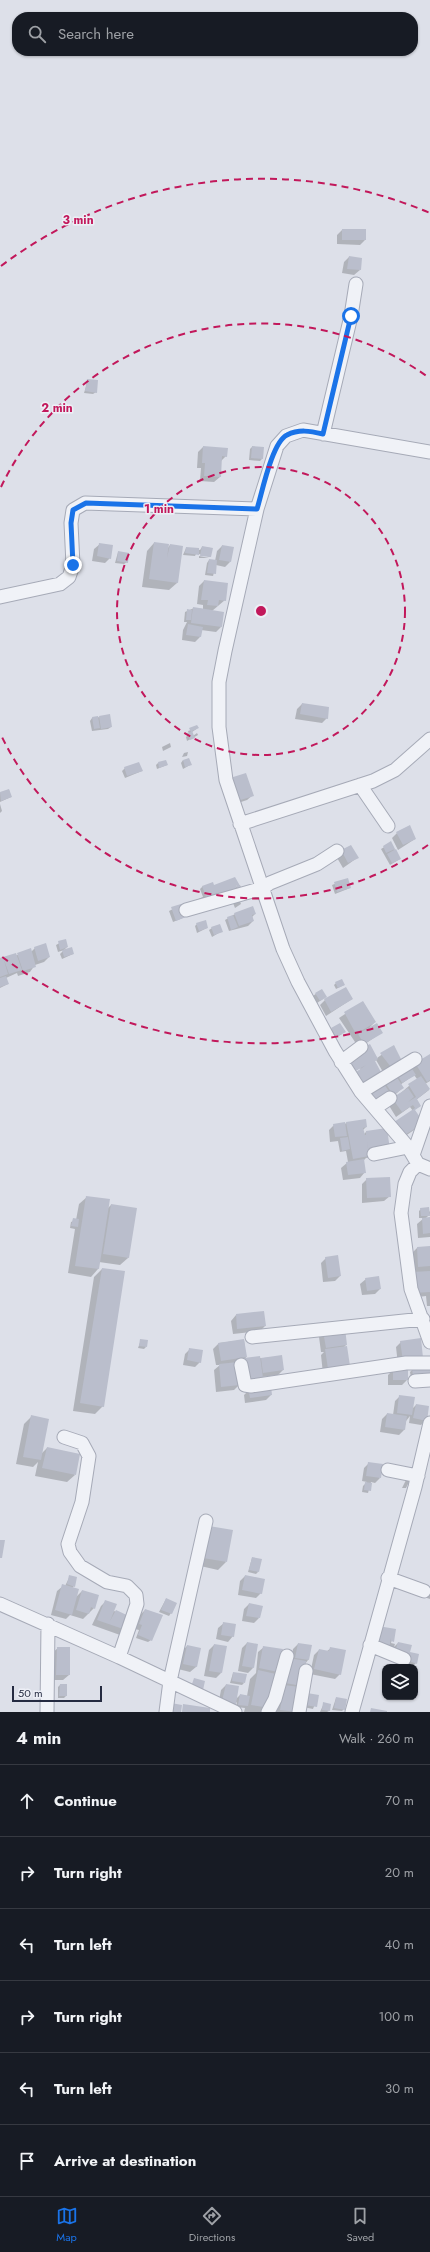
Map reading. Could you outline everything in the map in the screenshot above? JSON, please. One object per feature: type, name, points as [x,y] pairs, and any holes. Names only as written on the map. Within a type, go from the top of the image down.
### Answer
[{"type":"street","points":[[323,434],[351,316],[356,284]]},
{"type":"street","points":[[417,1159],[361,1092],[341,1062],[298,982],[283,949],[226,780],[220,727],[219,682],[257,509],[277,446],[286,436],[303,430],[430,452]]},
{"type":"street","points":[[0,597],[60,584],[69,577],[73,565],[71,523],[73,510],[86,503],[257,509]]},
{"type":"street","points":[[240,824],[373,782],[395,770],[430,738]]},
{"type":"street","points":[[360,786],[388,826]]},
{"type":"street","points":[[186,910],[263,888],[270,883],[317,864],[337,851]]},
{"type":"street","points":[[341,1062],[361,1047]]},
{"type":"street","points":[[361,1092],[415,1059]]},
{"type":"street","points":[[375,1108],[390,1098]]},
{"type":"street","points":[[430,1106],[417,1159],[405,1184],[401,1213],[411,1289],[430,1342]]},
{"type":"street","points":[[374,1154],[417,1159]]},
{"type":"street","points":[[252,1337],[423,1319]]},
{"type":"street","points":[[241,1365],[243,1382],[245,1385],[251,1386],[406,1363],[430,1363]]},
{"type":"street","points":[[415,1381],[430,1380]]},
{"type":"street","points":[[352,1712],[388,1578],[418,1476],[430,1423]]},
{"type":"street","points":[[64,1437],[82,1443],[89,1456],[82,1502],[68,1544],[70,1552],[80,1566],[89,1573],[107,1582],[127,1586],[136,1595],[137,1604],[119,1657]]},
{"type":"street","points":[[388,1470],[418,1476]]},
{"type":"street","points":[[166,1712],[170,1681],[206,1521]]},
{"type":"street","points":[[388,1578],[424,1591]]},
{"type":"street","points":[[0,1604],[48,1624],[235,1712]]},
{"type":"street","points":[[47,1712],[48,1624]]},
{"type":"street","points":[[370,1645],[404,1659]]},
{"type":"street","points":[[268,1712],[276,1700],[287,1656]]},
{"type":"street","points":[[299,1712],[306,1671]]},
{"type":"building","points":[[342,229],[366,229],[366,240],[342,240]]},
{"type":"building","points":[[349,256],[362,258],[361,270],[347,269]]},
{"type":"building","points":[[87,379],[98,380],[97,393],[85,391]]},
{"type":"building","points":[[203,446],[228,448],[227,457],[222,456],[221,477],[204,476],[205,463],[202,463]]},
{"type":"building","points":[[252,446],[264,447],[263,459],[251,458]]},
{"type":"building","points":[[154,542],[169,544],[167,558],[170,544],[183,546],[178,583],[149,579]]},
{"type":"building","points":[[99,543],[113,545],[111,559],[97,556]]},
{"type":"building","points":[[222,545],[234,547],[231,562],[219,560]]},
{"type":"building","points":[[202,546],[213,548],[211,557],[200,556]]},
{"type":"building","points":[[186,547],[199,548],[199,555],[185,553]]},
{"type":"building","points":[[118,551],[129,553],[128,563],[117,561]]},
{"type":"building","points":[[209,559],[217,560],[216,574],[207,573]]},
{"type":"building","points":[[204,580],[228,583],[226,601],[219,600],[218,606],[207,605],[208,600],[201,600]]},
{"type":"building","points":[[193,607],[224,612],[222,627],[191,623]]},
{"type":"building","points":[[187,609],[192,610],[191,620],[186,620]]},
{"type":"building","points":[[188,624],[203,627],[201,637],[186,635]]},
{"type":"building","points":[[302,703],[329,707],[328,719],[300,714]]},
{"type":"building","points":[[110,714],[112,727],[101,729],[99,716]]},
{"type":"building","points":[[98,716],[100,728],[94,729],[92,717]]},
{"type":"building","points":[[197,725],[199,728],[192,731],[195,738],[190,740],[187,733],[191,732],[189,728]]},
{"type":"building","points":[[189,758],[192,765],[185,767],[183,760]]},
{"type":"building","points":[[166,760],[168,765],[159,768],[158,762]]},
{"type":"building","points":[[139,762],[143,771],[127,776],[124,767]]},
{"type":"building","points":[[246,773],[254,796],[237,801],[230,778]]},
{"type":"building","points":[[9,789],[12,797],[1,801],[0,792]]},
{"type":"building","points":[[410,825],[416,839],[403,845],[396,832]]},
{"type":"building","points":[[391,841],[395,849],[386,853],[383,846]]},
{"type":"building","points":[[351,845],[359,858],[348,863],[341,850]]},
{"type":"building","points":[[396,849],[401,859],[392,863],[387,854]]},
{"type":"building","points":[[235,877],[243,891],[239,892],[236,885],[237,892],[219,898],[217,893],[206,897],[202,886],[213,882],[214,885]]},
{"type":"building","points":[[348,878],[351,888],[337,892],[334,882]]},
{"type":"building","points":[[181,904],[186,917],[176,921],[171,907]]},
{"type":"building","points":[[253,906],[256,914],[252,915],[254,921],[239,926],[234,913]]},
{"type":"building","points":[[233,915],[238,927],[231,930],[227,917]]},
{"type":"building","points":[[206,920],[208,928],[199,931],[196,923]]},
{"type":"building","points":[[220,924],[223,932],[214,935],[211,927]]},
{"type":"building","points":[[66,939],[68,947],[60,950],[58,941]]},
{"type":"building","points":[[46,943],[50,957],[38,961],[34,947]]},
{"type":"building","points":[[72,947],[74,954],[64,957],[62,950]]},
{"type":"building","points":[[31,948],[36,967],[23,971],[17,953]]},
{"type":"building","points":[[16,953],[22,970],[9,974],[3,957]]},
{"type":"building","points":[[3,957],[8,974],[0,977],[0,958]]},
{"type":"building","points":[[6,976],[9,984],[0,987],[0,978]]},
{"type":"building","points":[[342,979],[345,985],[338,988],[335,982]]},
{"type":"building","points":[[346,987],[353,999],[331,1012],[324,999]]},
{"type":"building","points":[[322,989],[327,997],[320,1001],[315,993]]},
{"type":"building","points":[[363,1001],[376,1022],[356,1034],[344,1012]]},
{"type":"building","points":[[340,1023],[346,1032],[336,1037],[331,1028]]},
{"type":"building","points":[[377,1023],[383,1033],[364,1044],[358,1034]]},
{"type":"building","points":[[370,1044],[378,1059],[375,1061],[382,1074],[363,1085],[356,1072],[366,1065],[354,1072],[348,1061],[358,1051]]},
{"type":"building","points":[[394,1045],[404,1065],[394,1071],[380,1053]]},
{"type":"building","points":[[430,1054],[430,1080],[427,1082],[415,1063]]},
{"type":"building","points":[[409,1064],[416,1075],[402,1083],[396,1072]]},
{"type":"building","points":[[394,1073],[404,1088],[393,1095],[383,1079]]},
{"type":"building","points":[[421,1076],[430,1089],[417,1099],[421,1106],[415,1110],[424,1123],[403,1136],[394,1122],[415,1108],[413,1105],[402,1112],[392,1098],[408,1088],[414,1097],[408,1102],[416,1097],[408,1084]]},
{"type":"building","points":[[382,1081],[392,1096],[377,1105],[368,1090]]},
{"type":"building","points":[[366,1119],[367,1127],[363,1128],[365,1135],[366,1131],[387,1128],[390,1150],[369,1154],[367,1141],[369,1156],[353,1159],[346,1122]]},
{"type":"building","points":[[345,1122],[347,1136],[335,1137],[333,1124]]},
{"type":"building","points":[[348,1137],[350,1149],[342,1151],[340,1138]]},
{"type":"building","points":[[364,1159],[366,1173],[348,1175],[346,1162]]},
{"type":"building","points":[[390,1177],[391,1197],[367,1198],[366,1178]]},
{"type":"building","points":[[86,1196],[110,1199],[99,1269],[75,1266]]},
{"type":"building","points":[[111,1204],[137,1208],[129,1258],[103,1254]]},
{"type":"building","points":[[429,1207],[430,1216],[421,1216],[420,1208]]},
{"type":"building","points":[[430,1217],[430,1233],[423,1234],[422,1218]]},
{"type":"building","points":[[73,1218],[79,1219],[78,1227],[71,1226]]},
{"type":"building","points":[[430,1246],[430,1266],[418,1267],[417,1247]]},
{"type":"building","points":[[338,1255],[341,1276],[328,1278],[325,1257]]},
{"type":"building","points":[[102,1268],[125,1271],[104,1407],[80,1403]]},
{"type":"building","points":[[430,1271],[430,1292],[414,1293],[412,1272]]},
{"type":"building","points":[[379,1276],[381,1289],[367,1291],[365,1278]]},
{"type":"building","points":[[264,1311],[266,1326],[237,1329],[236,1314]]},
{"type":"building","points":[[345,1328],[347,1345],[326,1348],[323,1331]]},
{"type":"building","points":[[421,1338],[423,1358],[403,1361],[400,1341]]},
{"type":"building","points":[[140,1339],[148,1340],[147,1347],[139,1346]]},
{"type":"building","points":[[244,1339],[247,1357],[221,1361],[218,1343]]},
{"type":"building","points":[[347,1346],[350,1366],[328,1369],[325,1349]]},
{"type":"building","points":[[189,1348],[203,1350],[201,1363],[187,1360]]},
{"type":"building","points":[[282,1355],[284,1370],[263,1373],[261,1358]]},
{"type":"building","points":[[260,1356],[263,1378],[247,1380],[244,1358]]},
{"type":"building","points":[[238,1362],[240,1385],[221,1387],[219,1364]]},
{"type":"building","points":[[430,1367],[430,1375],[413,1376],[412,1368]]},
{"type":"building","points":[[393,1369],[408,1369],[408,1380],[393,1380]]},
{"type":"building","points":[[271,1386],[272,1395],[250,1398],[248,1389]]},
{"type":"building","points":[[399,1395],[415,1397],[412,1415],[397,1413]]},
{"type":"building","points":[[416,1404],[429,1406],[427,1421],[413,1418]]},
{"type":"building","points":[[387,1413],[407,1416],[405,1430],[385,1427]]},
{"type":"building","points":[[31,1415],[49,1419],[41,1460],[23,1457]]},
{"type":"building","points":[[47,1447],[80,1454],[76,1475],[42,1468]]},
{"type":"building","points":[[368,1462],[383,1464],[381,1478],[366,1476]]},
{"type":"building","points":[[365,1482],[372,1483],[371,1491],[364,1490]]},
{"type":"building","points":[[209,1526],[233,1530],[227,1562],[203,1558]]},
{"type":"building","points":[[0,1540],[5,1540],[2,1558],[0,1558]]},
{"type":"building","points":[[252,1557],[262,1559],[259,1572],[249,1570]]},
{"type":"building","points":[[69,1575],[77,1577],[75,1587],[67,1584]]},
{"type":"building","points":[[245,1575],[265,1579],[262,1594],[242,1590]]},
{"type":"building","points":[[62,1584],[79,1589],[72,1615],[55,1610]]},
{"type":"building","points":[[82,1590],[99,1595],[95,1609],[91,1607],[89,1614],[76,1610]]},
{"type":"building","points":[[166,1598],[177,1603],[172,1614],[161,1610]]},
{"type":"building","points":[[105,1600],[117,1604],[110,1621],[116,1610],[131,1617],[126,1630],[97,1620]]},
{"type":"building","points":[[249,1603],[263,1606],[260,1618],[246,1616]]},
{"type":"building","points":[[145,1609],[163,1615],[152,1641],[138,1635],[142,1625],[139,1624]]},
{"type":"building","points":[[223,1622],[236,1624],[234,1637],[221,1635]]},
{"type":"building","points":[[378,1626],[396,1629],[394,1642],[391,1641],[391,1638],[389,1649],[374,1646]]},
{"type":"building","points":[[247,1642],[258,1644],[254,1668],[242,1666]]},
{"type":"building","points":[[398,1642],[412,1645],[410,1652],[419,1654],[417,1664],[394,1655]]},
{"type":"building","points":[[298,1643],[312,1645],[309,1660],[295,1658]]},
{"type":"building","points":[[214,1644],[227,1646],[222,1673],[209,1671]]},
{"type":"building","points":[[187,1645],[201,1648],[197,1667],[183,1664]]},
{"type":"building","points":[[263,1646],[283,1649],[278,1672],[259,1668]]},
{"type":"building","points":[[57,1647],[70,1647],[70,1675],[56,1675]]},
{"type":"building","points":[[330,1647],[346,1650],[341,1675],[314,1669],[319,1649],[329,1651]]},
{"type":"building","points":[[289,1658],[306,1661],[302,1686],[285,1683]]},
{"type":"building","points":[[258,1670],[276,1674],[270,1708],[251,1705]]},
{"type":"building","points":[[233,1672],[247,1674],[245,1683],[232,1681]]},
{"type":"building","points":[[194,1678],[205,1681],[203,1690],[191,1687]]},
{"type":"building","points":[[60,1684],[67,1684],[67,1696],[59,1696]]},
{"type":"building","points":[[226,1684],[239,1686],[236,1704],[222,1701]]},
{"type":"building","points":[[284,1685],[300,1687],[296,1712],[280,1710]]},
{"type":"building","points":[[307,1693],[319,1695],[317,1707],[305,1705]]},
{"type":"building","points":[[240,1694],[250,1696],[248,1706],[238,1705]]},
{"type":"building","points":[[336,1697],[347,1699],[345,1710],[334,1708]]},
{"type":"building","points":[[323,1702],[331,1704],[330,1711],[322,1710]]},
{"type":"building","points":[[171,1703],[182,1705],[181,1712],[170,1712]]},
{"type":"building","points":[[183,1704],[210,1708],[210,1712],[182,1712]]},
{"type":"building","points":[[371,1708],[387,1711],[387,1712],[370,1712]]},
{"type":"route","points":[[73,565],[71,523],[73,510],[86,503],[257,509],[277,446],[286,436],[303,430],[323,434],[351,316]]}]
